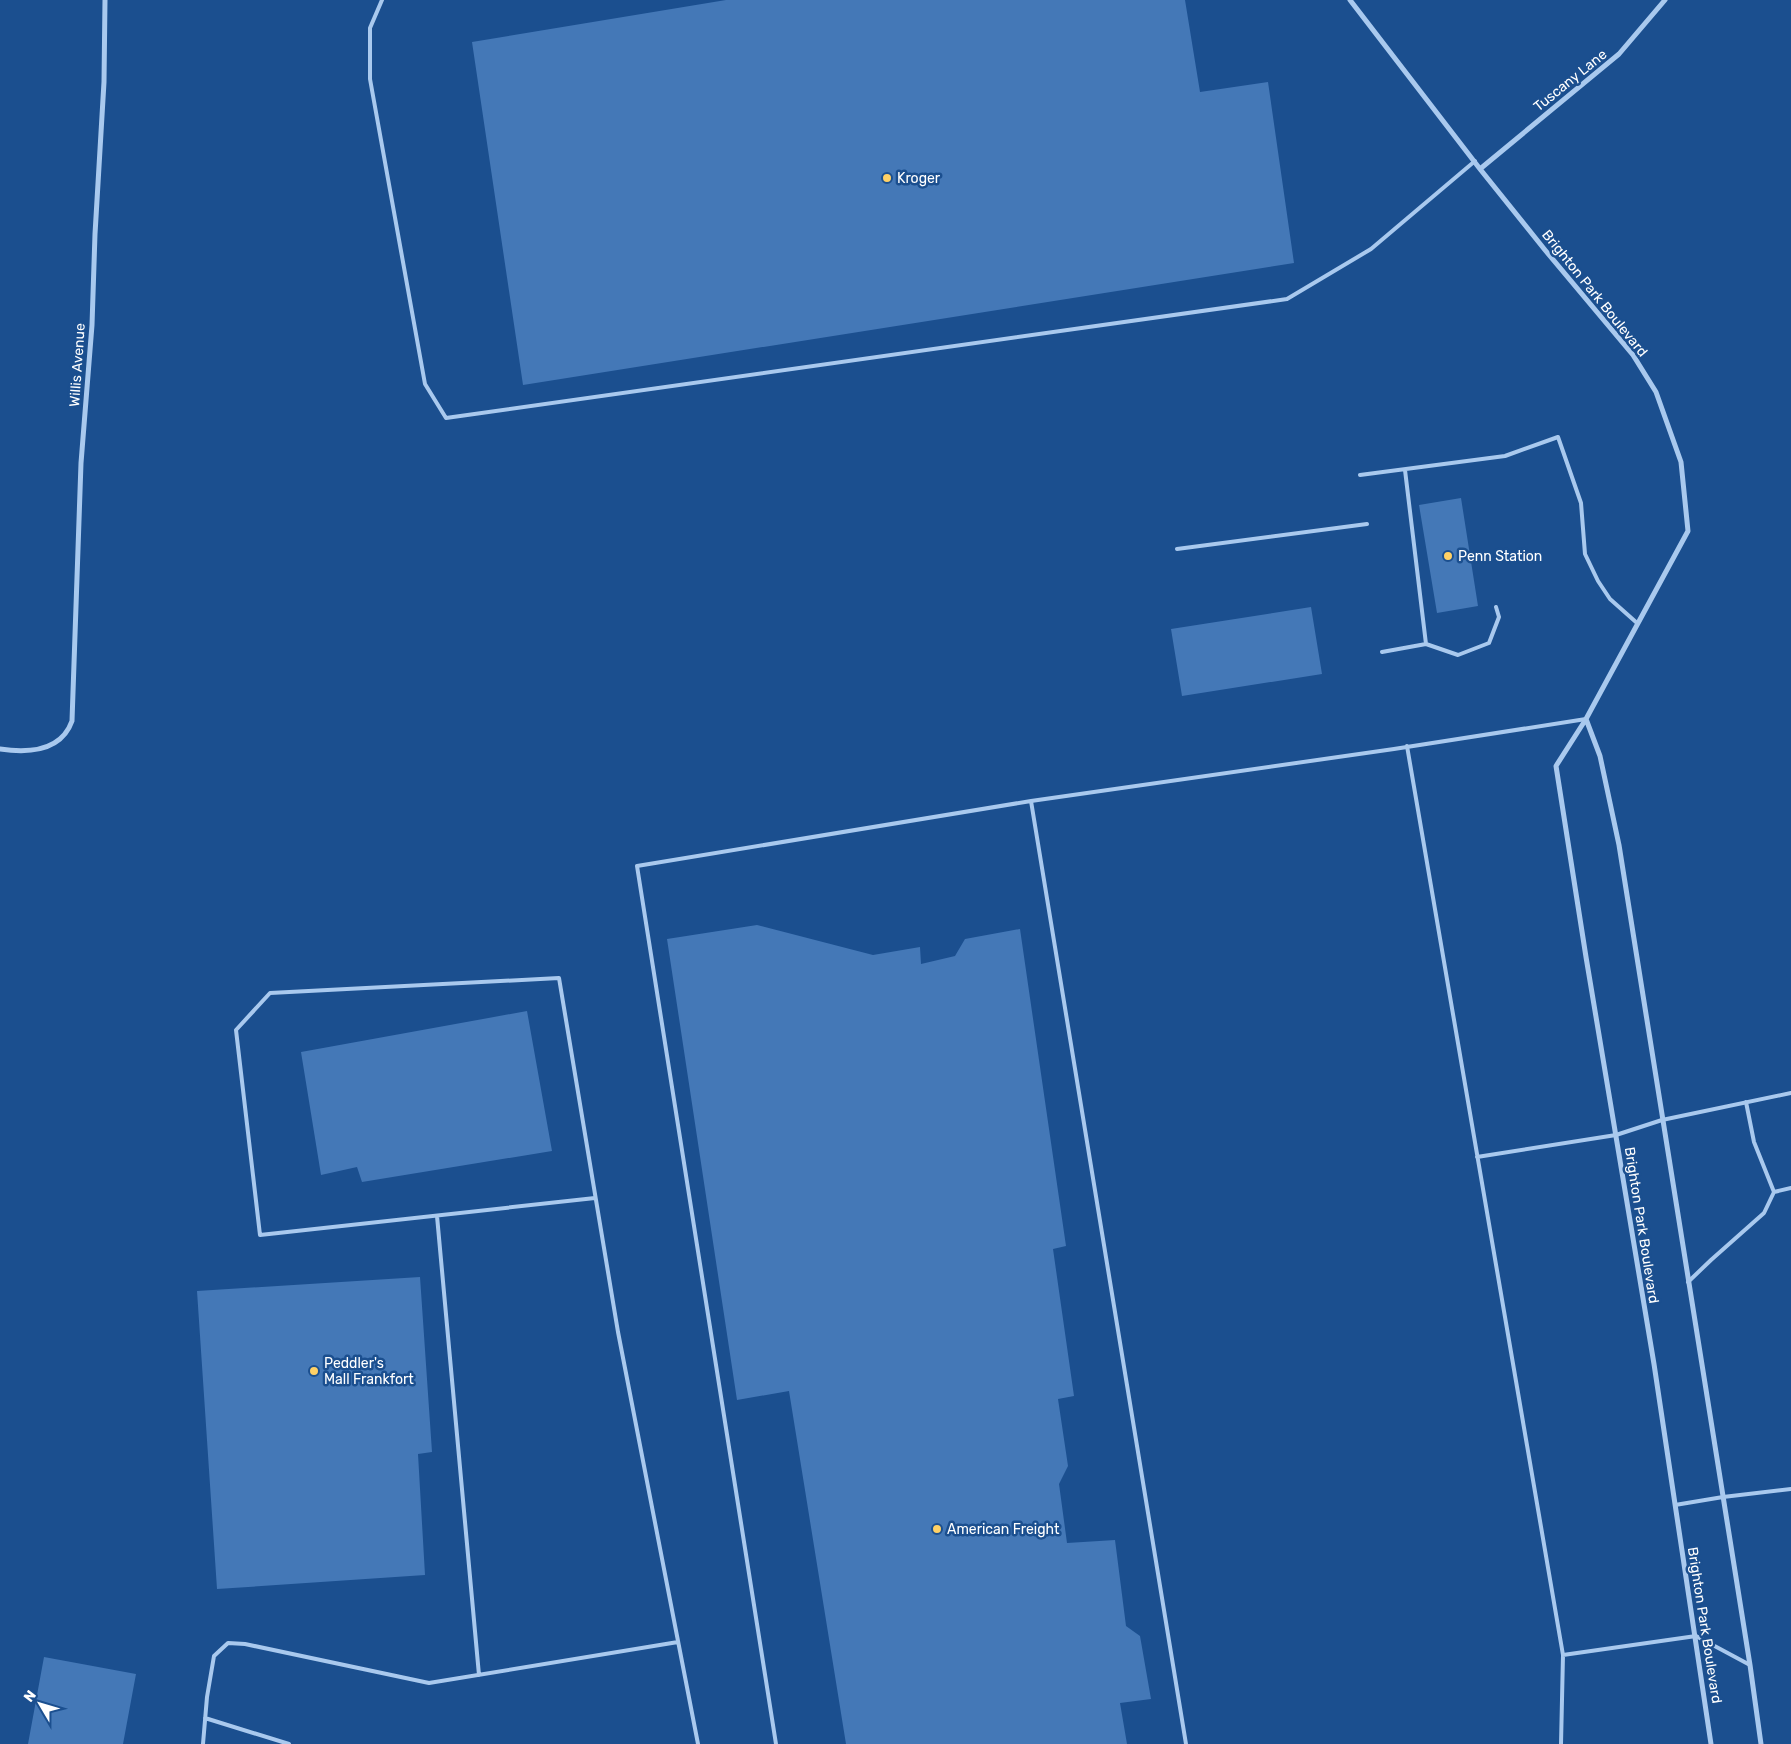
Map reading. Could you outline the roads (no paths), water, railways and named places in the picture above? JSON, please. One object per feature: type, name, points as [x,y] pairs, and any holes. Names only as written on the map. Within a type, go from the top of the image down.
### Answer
[{"type":"street","name":"Willis Avenue","points":[[0,749],[28,751],[41,748],[53,743],[68,732],[72,721],[81,463],[92,325],[95,234],[101,151],[106,20],[105,0]]},
{"type":"street","name":"Brighton Park Boulevard","points":[[1350,0],[1480,169],[1633,355],[1656,392],[1681,462],[1688,532],[1586,719],[1556,766],[1676,1505],[1711,1744]]},
{"type":"street","name":"Tuscany Lane","points":[[1480,169],[1619,54],[1665,0]]},
{"type":"street","points":[[1586,719],[1600,756],[1619,845],[1761,1744]]},
{"type":"lane","points":[[382,0],[370,28],[370,79],[425,384],[446,418],[1287,299],[1371,249],[1475,161]]},
{"type":"lane","points":[[1360,475],[1505,456],[1558,437],[1580,503],[1585,554],[1598,581],[1610,599],[1637,623]]},
{"type":"lane","points":[[1404,470],[1426,644]]},
{"type":"lane","points":[[1177,549],[1367,524]]},
{"type":"lane","points":[[1382,652],[1426,644],[1458,655],[1489,643],[1499,617],[1496,607]]},
{"type":"lane","points":[[776,1744],[637,866],[1031,801],[1586,719]]},
{"type":"lane","points":[[1407,746],[1563,1655],[1561,1744]]},
{"type":"lane","points":[[1031,801],[1186,1744]]},
{"type":"lane","points":[[596,1198],[260,1236],[236,1030],[270,993],[559,978],[596,1198],[618,1332],[698,1744]]},
{"type":"lane","points":[[1478,1157],[1616,1135],[1662,1120],[1791,1093]]},
{"type":"lane","points":[[1688,1282],[1764,1213],[1774,1192],[1754,1142],[1746,1102]]},
{"type":"lane","points":[[1774,1192],[1791,1188]]},
{"type":"lane","points":[[437,1216],[479,1675]]},
{"type":"lane","points":[[1676,1505],[1791,1489]]},
{"type":"lane","points":[[1563,1655],[1696,1636],[1750,1665]]},
{"type":"lane","points":[[203,1744],[207,1697],[214,1656],[228,1643],[245,1644],[429,1683],[678,1642]]},
{"type":"lane","points":[[205,1718],[289,1744]]},
{"type":"place","name":"Kroger","points":[[887,178]]},
{"type":"place","name":"Penn Station","points":[[1448,556]]},
{"type":"place","name":"Peddler's Mall Frankfort","points":[[314,1371]]},
{"type":"place","name":"American Freight","points":[[937,1529]]}]
